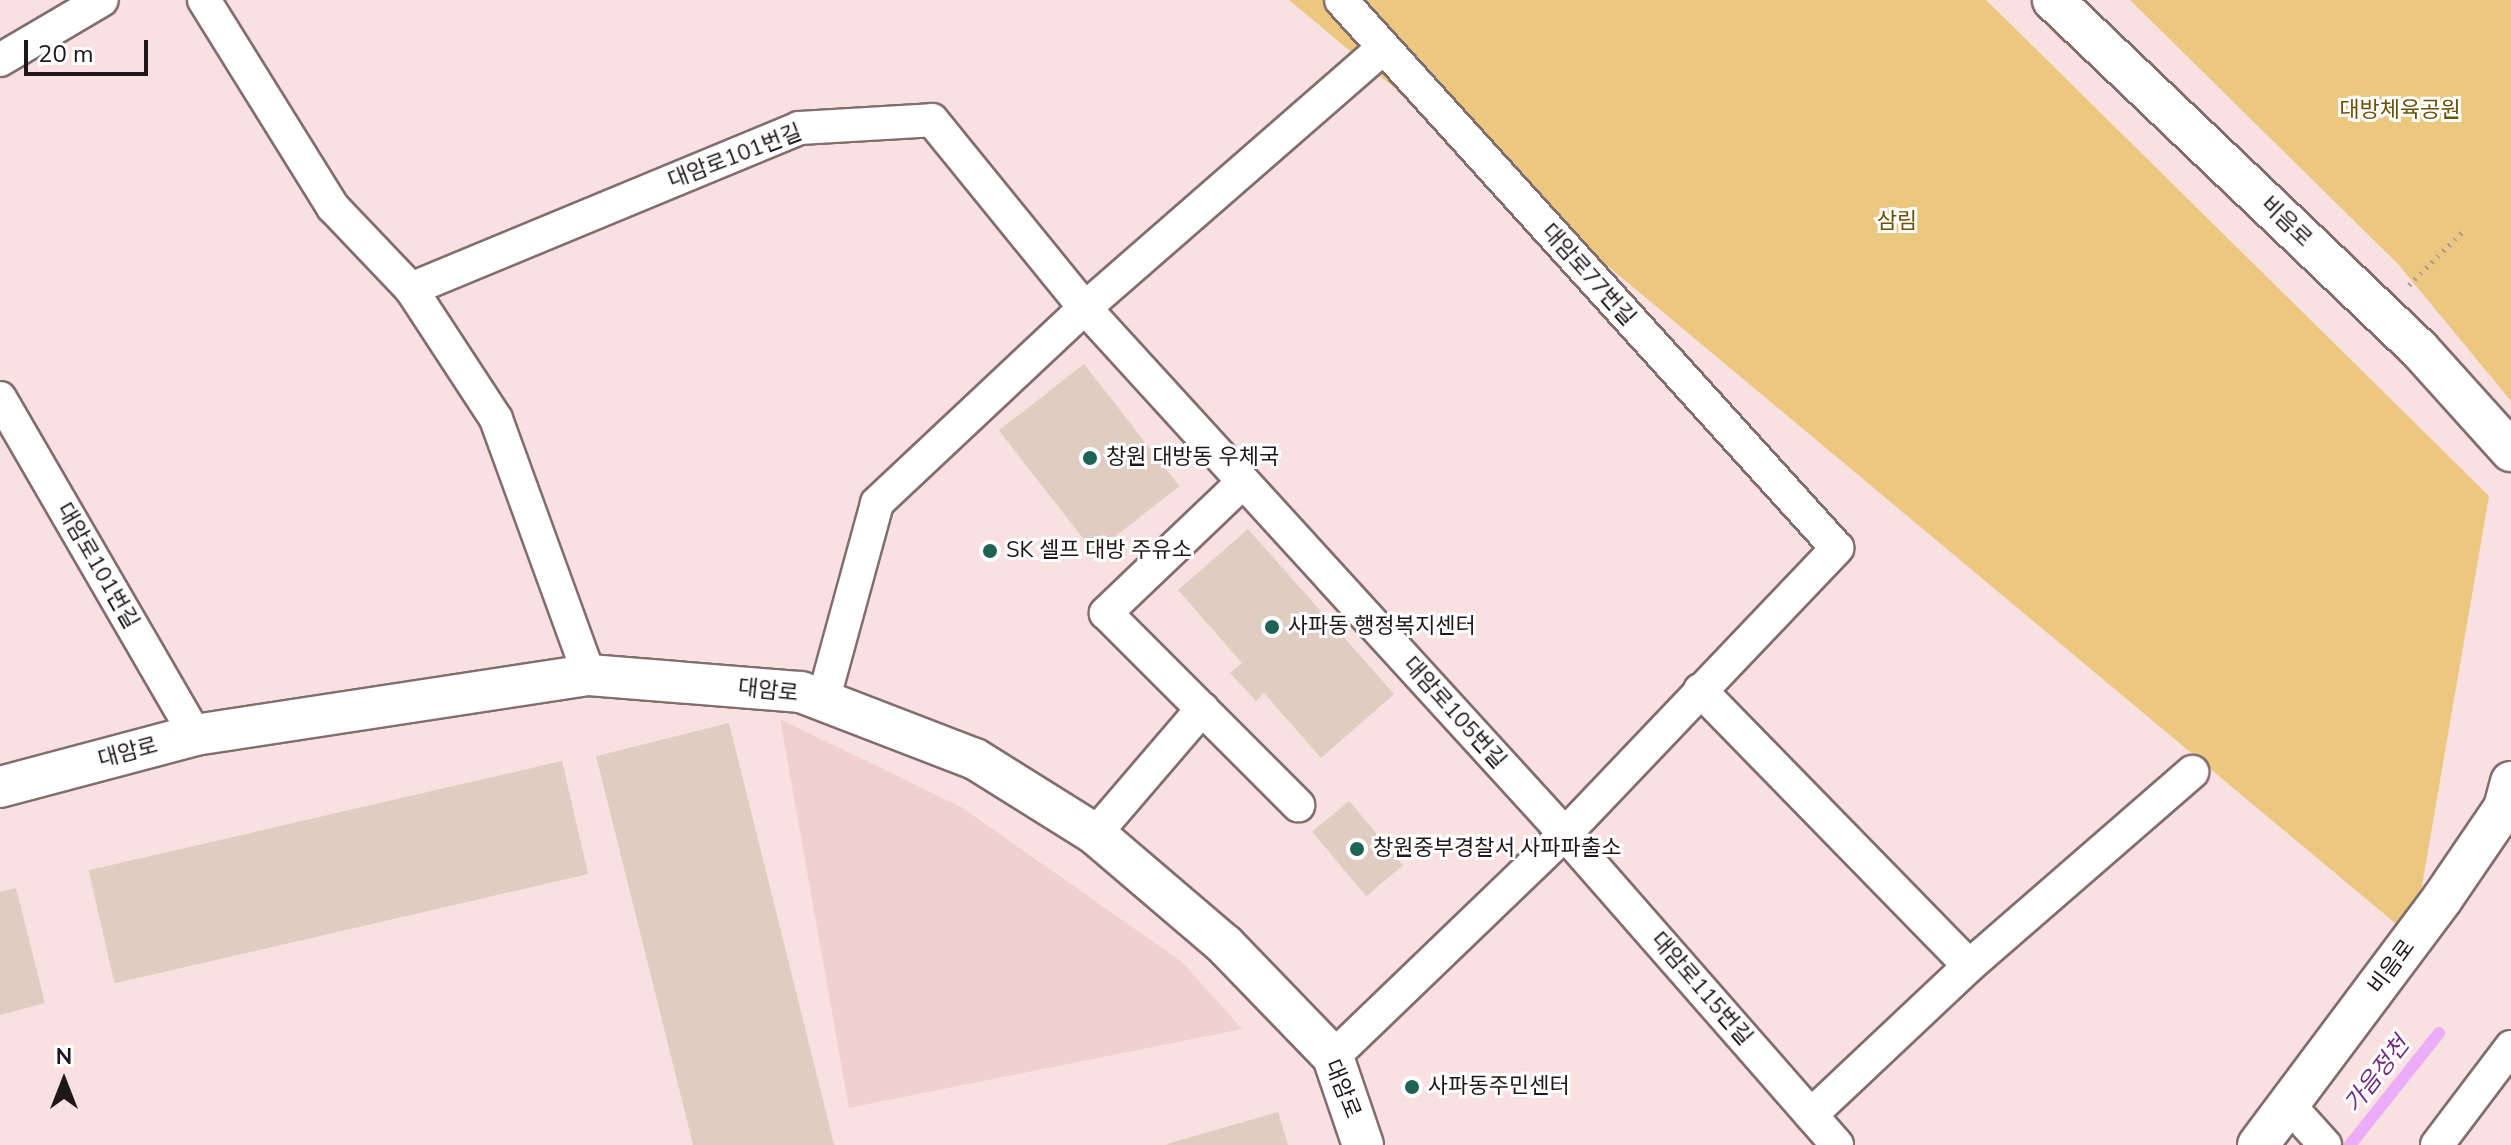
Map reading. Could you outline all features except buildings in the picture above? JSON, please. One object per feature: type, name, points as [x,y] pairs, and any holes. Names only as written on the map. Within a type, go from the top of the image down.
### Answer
[{"type":"street","points":[[0,60],[102,0]]},
{"type":"street","points":[[204,0],[333,207],[411,289],[496,419],[589,675]]},
{"type":"street","name":"대암로77번길","points":[[1341,0],[1837,548],[1700,690]]},
{"type":"street","name":"비음로","points":[[2053,0],[2381,313],[2511,451]]},
{"type":"street","points":[[823,701],[877,503],[1085,308],[1383,48]]},
{"type":"street","name":"대암로101번길","points":[[411,289],[799,128],[932,120],[1085,308]]},
{"type":"street","name":"대암로105번길","points":[[1085,308],[1565,834]]},
{"type":"street","name":"대암로101번길","points":[[0,398],[195,735]]},
{"type":"street","points":[[1243,482],[1106,613],[1298,805]]},
{"type":"street","name":"대암로","points":[[0,787],[195,735],[589,675],[801,692],[975,759],[1095,834],[1224,944],[1333,1057],[1363,1145]]},
{"type":"street","points":[[1333,1057],[1565,834],[1700,690],[1969,966]]},
{"type":"street","points":[[1095,834],[1202,709]]},
{"type":"street","points":[[1811,1115],[1969,966],[2192,772]]},
{"type":"street","name":"비음로","points":[[2258,1145],[2307,1125],[2442,899],[2504,808],[2511,782]]},
{"type":"street","name":"대암로115번길","points":[[1565,834],[1837,1145]]},
{"type":"street","points":[[2437,1145],[2511,1047]]},
{"type":"path","points":[[2381,313],[2465,229]]},
{"type":"shaded area","points":[[780,719],[961,807],[1182,962],[1242,1029],[849,1108]]},
{"type":"green space","name":"삼림","points":[[1289,0],[1986,0],[2489,496],[2413,938]]},
{"type":"green space","name":"대방체육공원","points":[[2130,0],[2511,0],[2511,401],[2398,264]]},
{"type":"waterway","name":"가음정천","points":[[2350,1145],[2439,1033]]},
{"type":"place","name":"창원 대방동 우체국","points":[[1090,458]]},
{"type":"place","name":"SK 셀프 대방 주유소","points":[[990,551]]},
{"type":"place","name":"사파동 행정복지센터","points":[[1272,627]]},
{"type":"place","name":"창원중부경찰서 사파파출소","points":[[1357,849]]},
{"type":"place","name":"사파동주민센터","points":[[1412,1087]]}]
